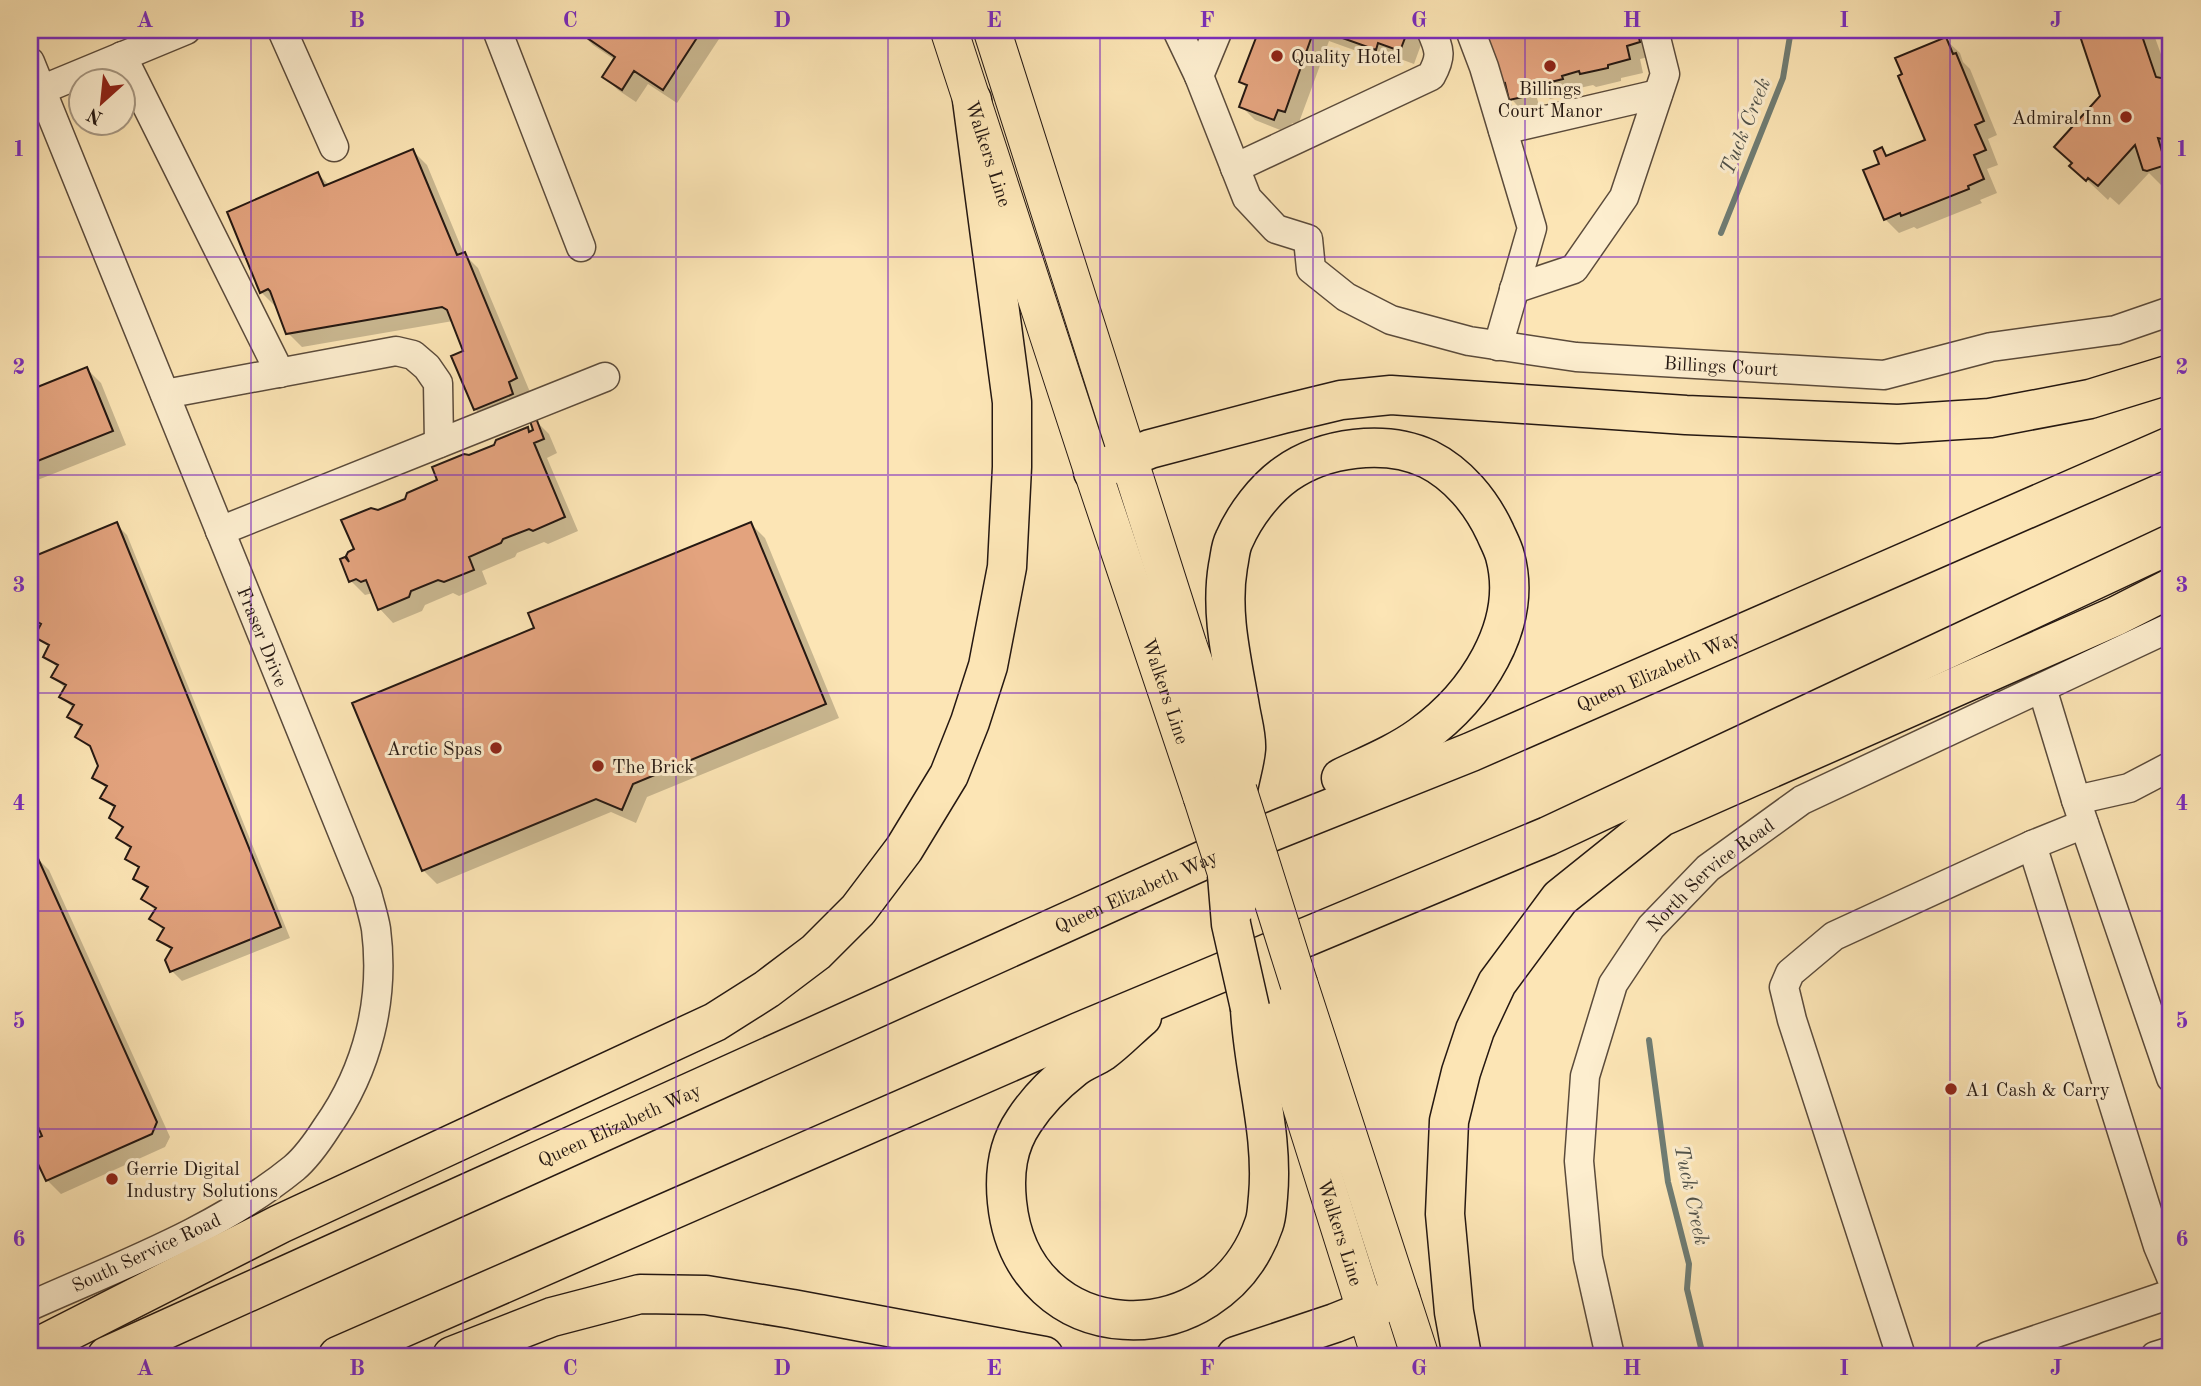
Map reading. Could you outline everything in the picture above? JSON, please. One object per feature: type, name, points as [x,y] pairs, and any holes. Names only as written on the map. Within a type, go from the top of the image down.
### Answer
[{"type":"highway","points":[[30,1351],[280,1224],[715,1022],[767,989],[816,952],[858,910],[904,849],[949,775],[970,722],[988,666],[1007,567],[1013,467],[1012,402],[972,100]]},
{"type":"highway","points":[[1093,472],[1150,449],[1341,400],[1391,395],[1686,415],[1898,424],[2002,416],[2090,399],[2171,374]]},
{"type":"highway","name":"Queen Elizabeth Way","points":[[107,1356],[1471,752],[2171,446]]},
{"type":"highway","points":[[1220,794],[1246,747],[1224,612],[1232,543],[1247,517],[1262,497],[1286,475],[1311,460],[1343,452],[1375,448],[1400,451],[1428,460],[1451,475],[1476,498],[1505,554],[1509,580],[1508,605],[1502,631],[1489,661],[1470,688],[1449,712],[1422,735],[1395,753],[1282,804],[1226,862],[1231,924],[1250,1008],[1269,1138],[1265,1222],[1250,1255],[1227,1281],[1201,1303],[1164,1318],[1129,1322],[1076,1308],[1055,1296],[1028,1268],[1011,1230],[1005,1182],[1009,1150],[1022,1124],[1039,1100],[1076,1067],[1102,1052],[1153,1006],[1548,836],[2171,544]]},
{"type":"highway","points":[[1462,1356],[1454,1312],[1445,1214],[1449,1121],[1475,1030],[1497,984],[1560,898],[1661,817],[2104,621],[2171,588]]},
{"type":"highway","points":[[338,1356],[1079,1031],[1548,836]]},
{"type":"highway","points":[[452,1356],[552,1317],[640,1294],[706,1295],[792,1308],[1044,1356]]},
{"type":"highway","points":[[1236,1356],[1383,1304]]},
{"type":"main road","name":"Walkers Line","points":[[949,30],[1093,472],[1220,794],[1299,984],[1383,1304],[1380,1356]]},
{"type":"main road","name":"Walkers Line","points":[[992,30],[1188,645],[1220,794],[1226,862],[1259,972],[1383,1304],[1420,1356]]},
{"type":"street","points":[[41,90],[186,30]]},
{"type":"street","points":[[282,30],[334,148]]},
{"type":"street","points":[[497,30],[581,247]]},
{"type":"street","points":[[1177,30],[1199,76],[1235,168],[1431,76],[1438,63],[1440,51],[1431,30]]},
{"type":"street","points":[[1199,76],[1218,30]]},
{"type":"street","points":[[1470,30],[1484,67],[1532,228],[1498,346]]},
{"type":"street","points":[[1514,289],[1574,270],[1624,197],[1665,74],[1654,30]]},
{"type":"street","points":[[122,56],[280,373]]},
{"type":"street","name":"Fraser Drive","points":[[30,62],[367,893],[376,930],[377,1006],[357,1077],[338,1111],[296,1166],[259,1194]]},
{"type":"street","points":[[1503,130],[1658,94]]},
{"type":"street","name":"Billings Court","points":[[1235,168],[1247,198],[1276,229],[1308,239],[1311,269],[1346,296],[1391,320],[1498,346],[1576,357],[1884,375],[1991,347],[2116,330],[2171,311]]},
{"type":"street","points":[[165,394],[396,351],[413,355],[427,367],[438,383],[439,443]]},
{"type":"street","points":[[220,531],[605,377]]},
{"type":"street","name":"North Service Road","points":[[1610,1356],[1588,1258],[1579,1161],[1585,1076],[1614,984],[1651,927],[1708,868],[1802,800],[2171,627]]},
{"type":"street","points":[[2042,688],[2080,812],[2171,1078]]},
{"type":"street","points":[[1901,1356],[1796,1033],[1784,987],[1790,974],[1834,936],[2032,845],[2080,812],[2171,765]]},
{"type":"street","points":[[2032,845],[2154,1233],[2171,1277]]},
{"type":"street","name":"South Service Road","points":[[30,1306],[218,1221],[259,1194]]},
{"type":"street","points":[[1988,1356],[2171,1294]]},
{"type":"street","points":[[2155,1356],[2171,1351]]},
{"type":"building","points":[[578,30],[702,30],[663,90],[634,71],[622,90],[602,77],[615,57]]},
{"type":"building","name":"Quality Hotel","points":[[1259,30],[1314,30],[1285,112],[1278,110],[1274,120],[1239,107],[1247,85],[1239,82]]},
{"type":"building","name":"Quality Hotel","points":[[1320,30],[1408,30],[1400,51],[1378,43],[1376,50]]},
{"type":"building","name":"Billings Court Manor","points":[[1492,30],[1637,30],[1640,42],[1627,46],[1630,59],[1608,65],[1608,68],[1580,74],[1579,71],[1562,76],[1563,79],[1535,86],[1534,82],[1524,85],[1527,96],[1509,100],[1505,83],[1497,85],[1485,35],[1493,33]]},
{"type":"building","name":"Admiral Inn","points":[[2078,30],[2140,30],[2156,77],[2171,80],[2171,141],[2158,138],[2165,162],[2163,166],[2143,170],[2135,145],[2098,186],[2088,178],[2086,181],[2069,166],[2072,163],[2054,147],[2100,96]]},
{"type":"building","points":[[1946,37],[1953,54],[1956,53],[1984,121],[1975,125],[1986,150],[1974,155],[1984,179],[1968,186],[1969,189],[1884,220],[1863,170],[1879,164],[1874,151],[1882,147],[1886,156],[1925,140],[1898,76],[1902,74],[1895,58]]},
{"type":"building","points":[[413,149],[457,255],[465,252],[517,378],[509,382],[513,394],[474,410],[451,356],[463,351],[447,310],[442,307],[286,334],[270,291],[268,289],[260,293],[227,212],[318,172],[324,186]]},
{"type":"building","points":[[87,367],[113,431],[30,464],[30,390]]},
{"type":"building","points":[[536,418],[544,439],[534,443],[565,517],[533,531],[529,529],[503,539],[501,543],[469,557],[474,570],[411,591],[409,597],[378,610],[366,580],[361,582],[356,579],[349,582],[340,559],[345,557],[349,562],[346,556],[354,549],[341,520],[405,499],[407,493],[437,480],[432,467],[494,445],[496,440],[528,427],[529,432],[533,430],[530,421]]},
{"type":"building","points":[[117,522],[281,927],[170,972],[165,960],[172,948],[157,940],[164,928],[149,919],[156,908],[141,899],[148,887],[133,879],[139,867],[125,859],[131,847],[116,838],[123,827],[109,818],[115,806],[100,798],[107,786],[92,778],[98,766],[90,746],[75,737],[82,725],[67,717],[74,705],[59,697],[66,685],[51,677],[58,665],[43,657],[49,645],[34,637],[41,624],[30,618],[33,604],[30,602],[30,558]]},
{"type":"building","points":[[751,522],[826,704],[633,784],[622,810],[596,799],[422,871],[352,703],[534,628],[528,613]]},
{"type":"building","points":[[36,854],[157,1122],[152,1134],[46,1181],[30,1147],[30,1141],[42,1136],[30,1109],[30,857]]},
{"type":"waterway","name":"Tuck Creek","points":[[1721,233],[1783,78],[1791,30]]},
{"type":"waterway","name":"Tuck Creek","points":[[1649,1040],[1668,1182],[1689,1264],[1687,1289],[1703,1356]]},
{"type":"place","name":"Quality Hotel","points":[[1277,56]]},
{"type":"place","name":"Billings Court Manor","points":[[1550,66]]},
{"type":"place","name":"Admiral Inn","points":[[2126,117]]},
{"type":"place","name":"Arctic Spas","points":[[496,748]]},
{"type":"place","name":"The Brick","points":[[598,766]]},
{"type":"place","name":"A1 Cash & Carry","points":[[1951,1089]]},
{"type":"place","name":"Gerrie Digital Industry Solutions","points":[[112,1179]]}]
